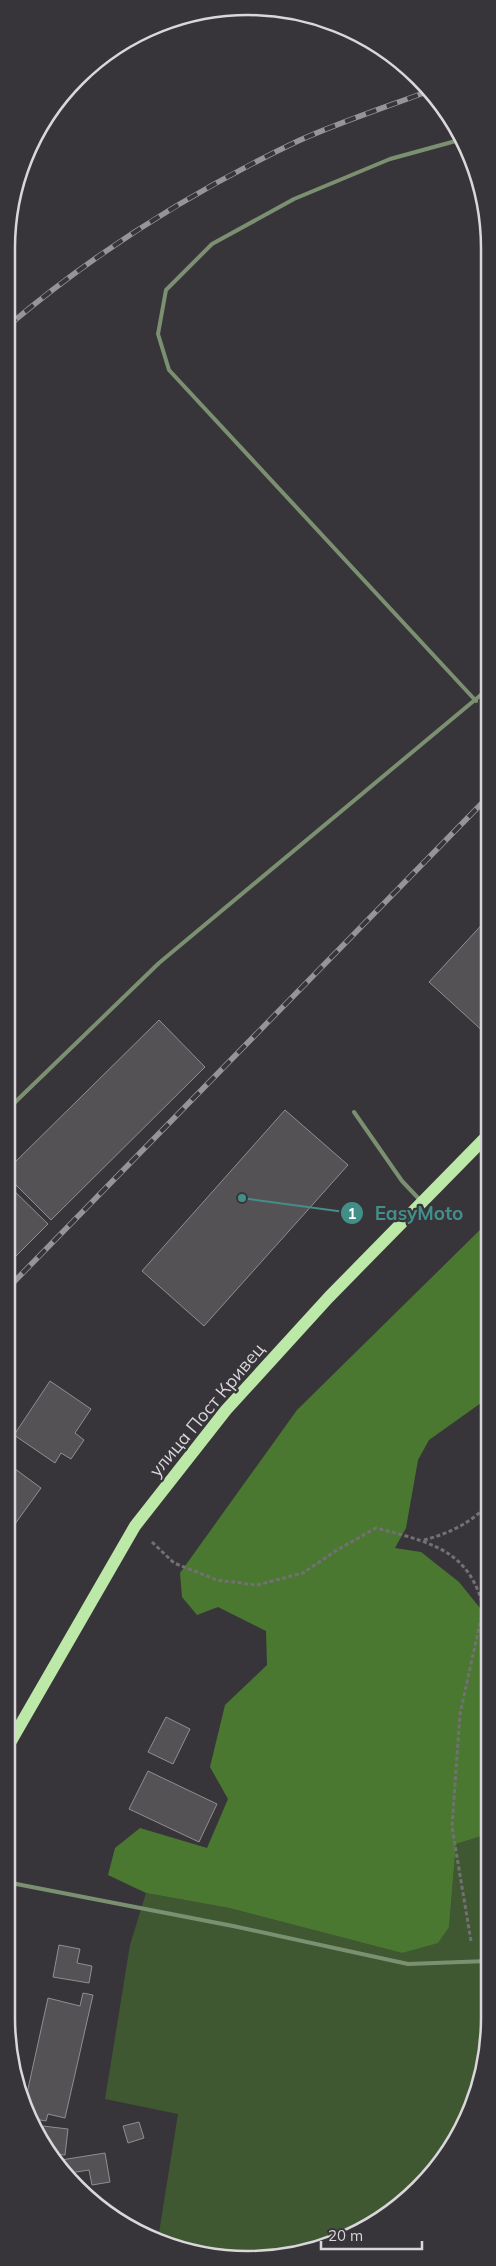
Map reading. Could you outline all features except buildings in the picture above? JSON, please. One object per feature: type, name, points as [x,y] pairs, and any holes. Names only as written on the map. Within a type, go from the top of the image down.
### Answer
[{"type":"main road","name":"улица Пост Кривец","points":[[15,1734],[135,1526],[226,1410],[329,1297],[481,1142]]},
{"type":"lane","points":[[455,141],[390,159],[303,195],[212,244],[166,290],[158,334],[169,370],[476,701]]},
{"type":"lane","points":[[15,1102],[159,964],[481,696]]},
{"type":"lane","points":[[354,1112],[402,1181],[422,1202]]},
{"type":"lane","points":[[15,1884],[233,1926],[408,1964],[481,1962]]},
{"type":"path","points":[[424,1540],[447,1534],[481,1512]]},
{"type":"path","points":[[135,1526],[174,1563],[217,1580],[257,1585],[303,1573],[337,1550],[376,1528],[424,1540],[450,1553],[467,1571],[481,1598]]},
{"type":"path","points":[[471,1943],[452,1827],[460,1714],[481,1618]]},
{"type":"green space","points":[[481,1229],[481,1403],[429,1440],[418,1460],[406,1528],[395,1548],[421,1552],[459,1582],[481,1609],[481,1836],[456,1844],[449,1927],[438,1943],[402,1953],[229,1908],[146,1893],[108,1875],[115,1848],[140,1828],[207,1848],[228,1799],[210,1767],[225,1705],[267,1665],[266,1631],[218,1607],[197,1615],[182,1597],[180,1573],[297,1410]]},
{"type":"green space","points":[[481,1836],[481,2033],[477,2063],[469,2093],[457,2121],[433,2160],[413,2183],[377,2212],[351,2227],[323,2239],[293,2247],[263,2251],[233,2251],[203,2247],[159,2233],[178,2114],[105,2099],[130,1945],[146,1893],[229,1908],[402,1953],[449,1927],[456,1844]]},
{"type":"railway","points":[[15,320],[111,248],[221,180],[314,134],[422,93]]},
{"type":"railway","points":[[15,1281],[481,804]]},
{"type":"place","name":"EasyMoto","points":[[242,1198]]}]
